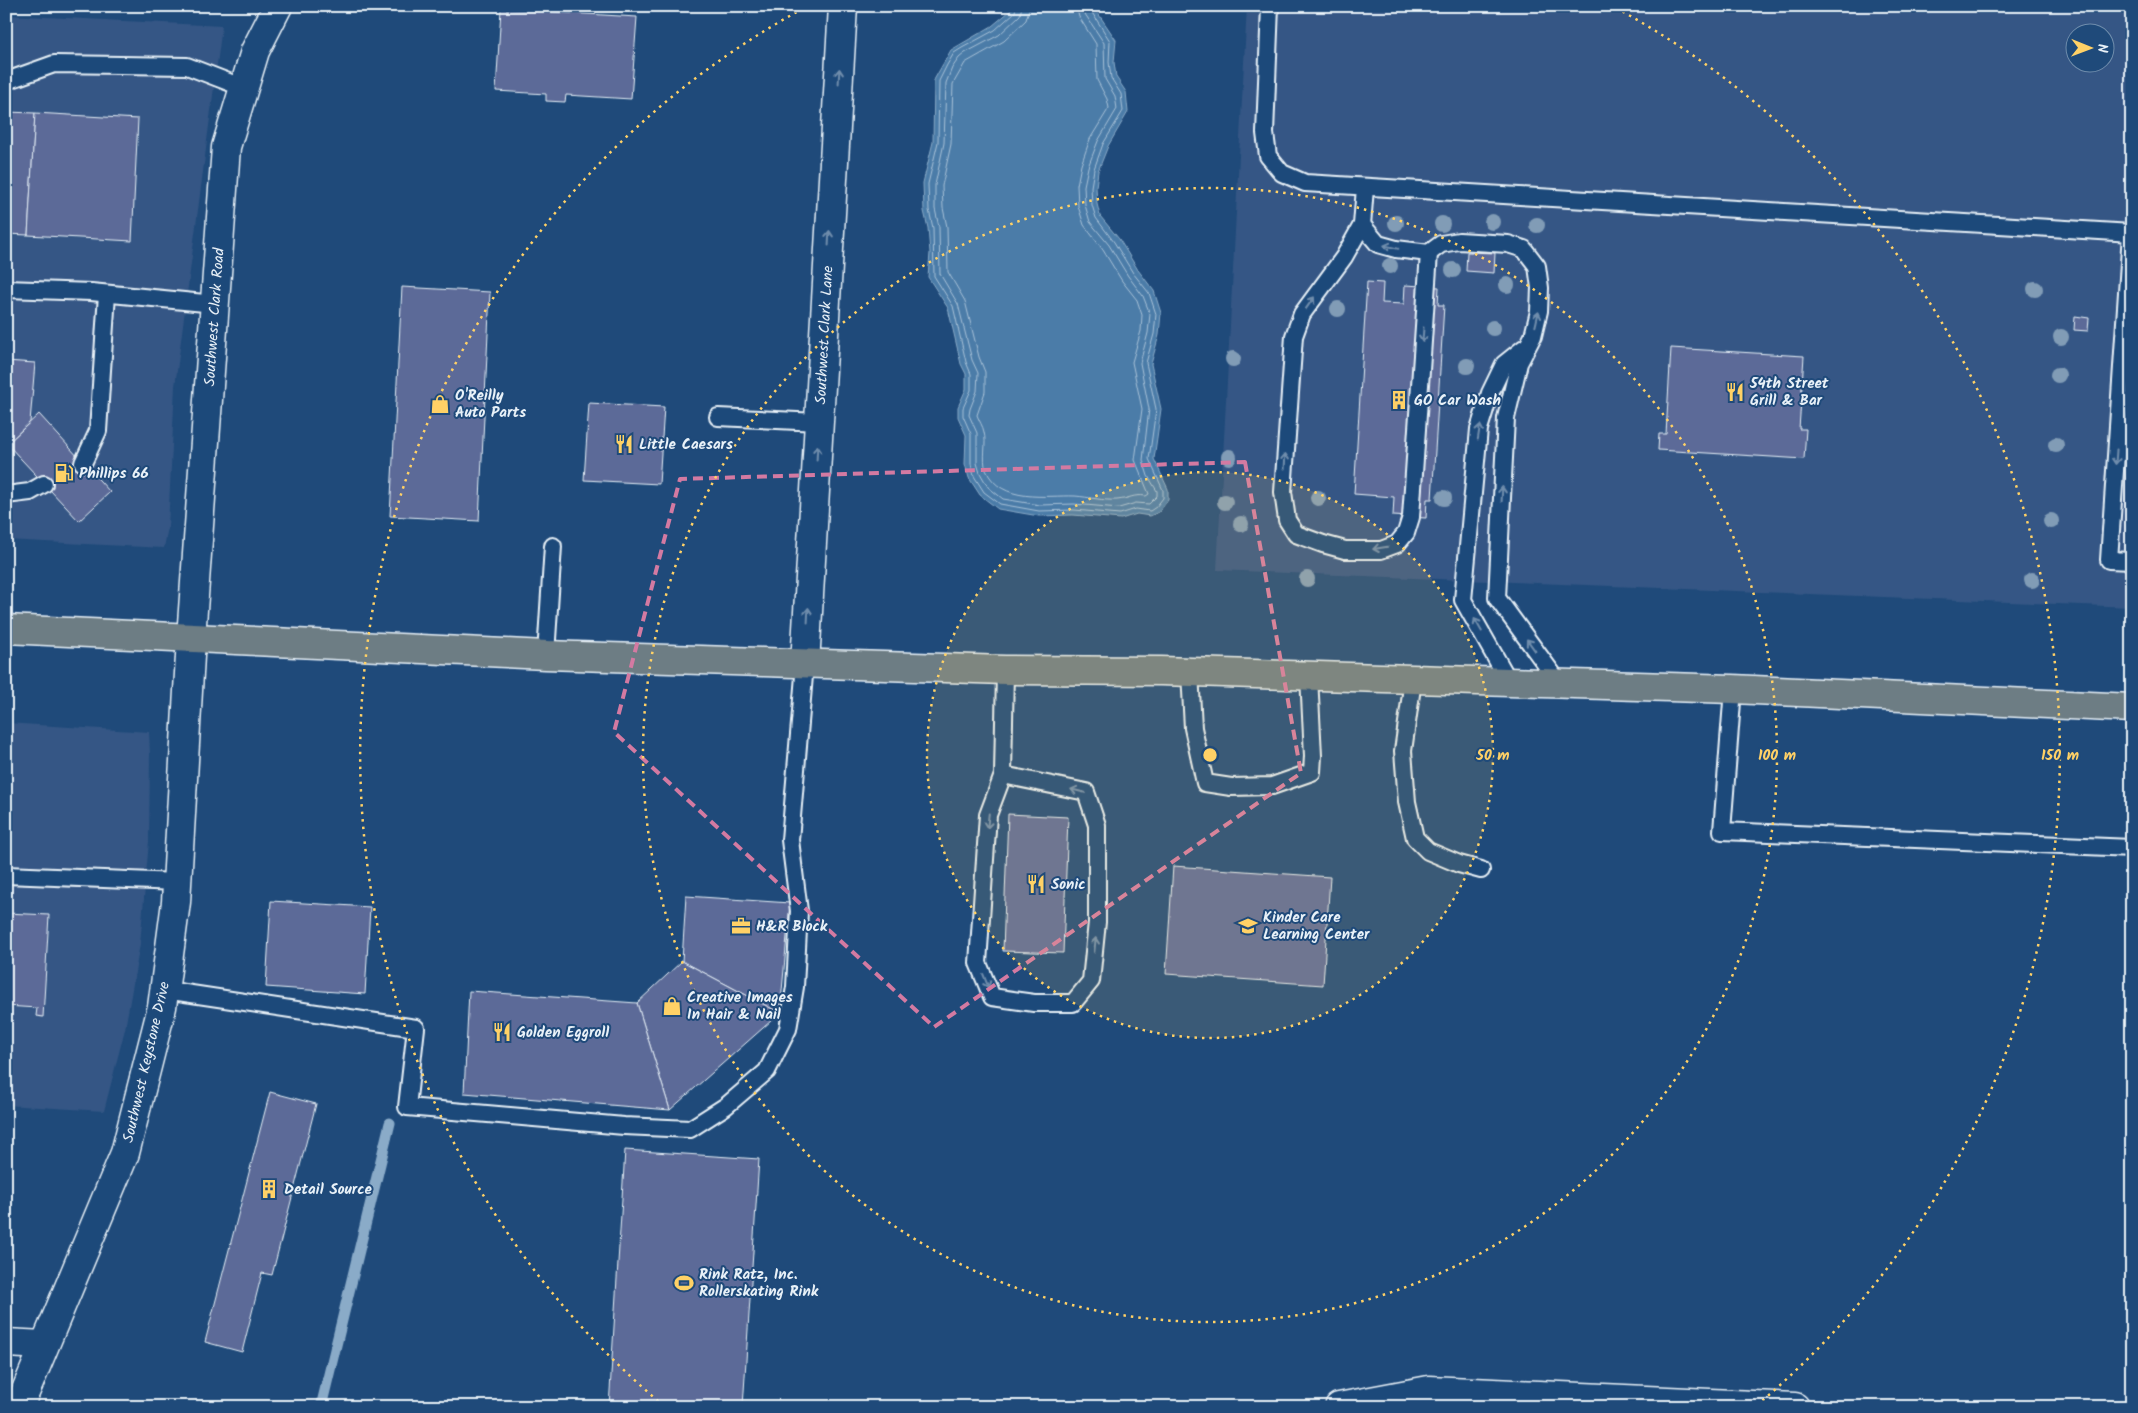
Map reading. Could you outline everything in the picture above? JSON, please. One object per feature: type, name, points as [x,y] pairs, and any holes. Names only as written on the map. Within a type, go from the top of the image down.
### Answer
[{"type":"main road","points":[[6,629],[546,655],[1005,670],[1190,672],[1732,689],[2132,708]]},
{"type":"street","name":"Southwest Clark Road","points":[[191,638],[226,147],[255,51],[278,6]]},
{"type":"street","name":"Southwest Clark Lane","points":[[805,664],[843,6]]},
{"type":"street","name":"Southwest Keystone Drive","points":[[19,1407],[125,1153],[162,1007],[177,882],[191,638]]},
{"type":"street","points":[[6,1343],[44,1345]]},
{"type":"street","points":[[1339,1407],[1429,1390],[1795,1407]]},
{"type":"lane","points":[[1270,6],[1264,133],[1268,156],[1282,173],[1305,183],[2132,233],[2109,560],[2132,561]]},
{"type":"lane","points":[[6,78],[12,79],[54,64],[187,66],[244,88]]},
{"type":"lane","points":[[1365,188],[1362,225],[1344,258],[1302,314],[1294,336],[1283,492],[1287,520],[1296,534],[1345,550],[1381,550],[1397,544],[1406,533],[1411,517],[1429,253]]},
{"type":"lane","points":[[1362,225],[1378,244],[1396,249],[1429,253],[1441,244],[1459,241],[1508,244],[1524,249],[1537,266],[1540,288],[1539,312],[1533,336],[1519,363],[1506,418],[1497,598],[1560,684]]},
{"type":"lane","points":[[6,289],[107,294],[215,304]]},
{"type":"lane","points":[[83,463],[98,431],[107,294]]},
{"type":"lane","points":[[1510,683],[1464,600],[1479,429],[1490,393],[1504,364],[1528,345]]},
{"type":"lane","points":[[718,418],[818,422]]},
{"type":"lane","points":[[6,495],[30,492],[44,484]]},
{"type":"lane","points":[[546,655],[553,546]]},
{"type":"lane","points":[[165,990],[416,1028],[407,1107],[624,1126],[690,1128],[726,1106],[767,1071],[788,1029],[795,987],[799,911],[790,840],[805,664]]},
{"type":"lane","points":[[1003,774],[1086,792],[1097,825],[1097,922],[1090,981],[1073,1003],[1034,1003],[992,997],[978,963],[988,814],[1003,774],[1005,670]]},
{"type":"lane","points":[[1190,672],[1193,728],[1205,783],[1231,787],[1272,786],[1312,772],[1314,756],[1309,676]]},
{"type":"lane","points":[[1413,680],[1403,751],[1407,802],[1415,838],[1428,851],[1459,864],[1481,870]]},
{"type":"lane","points":[[1732,689],[1722,831],[2132,848]]},
{"type":"lane","points":[[6,875],[177,882]]},
{"type":"highlighted area","points":[[1245,462],[1301,773],[934,1027],[614,732],[680,479]]},
{"type":"shaded area","points":[[1247,6],[2132,6],[2132,607],[1217,570]]},
{"type":"shaded area","points":[[6,15],[222,26],[175,386],[168,527],[164,548],[6,540]]},
{"type":"shaded area","points":[[6,723],[149,732],[149,841],[140,944],[125,1029],[104,1111],[6,1105]]},
{"type":"water","points":[[1016,6],[1093,6],[1116,40],[1114,62],[1116,77],[1126,92],[1128,112],[1108,146],[1098,171],[1096,187],[1097,204],[1100,216],[1119,239],[1138,270],[1154,291],[1161,313],[1159,335],[1151,364],[1161,409],[1154,459],[1168,489],[1168,500],[1159,512],[1150,516],[1137,514],[1121,519],[1073,515],[1039,516],[998,509],[980,495],[969,478],[965,464],[966,435],[958,417],[958,407],[966,389],[966,374],[961,364],[948,308],[928,277],[930,253],[928,228],[924,211],[923,183],[933,142],[934,80],[951,50],[992,26]]},
{"type":"building","points":[[501,9],[637,17],[631,99],[566,95],[565,102],[546,101],[546,94],[496,91]]},
{"type":"building","points":[[6,112],[35,113],[28,235],[6,234]]},
{"type":"building","points":[[35,113],[138,119],[132,241],[28,235]]},
{"type":"building","points":[[1467,252],[1495,253],[1494,273],[1466,271]]},
{"type":"building","name":"GO Car Wash","points":[[1367,282],[1383,283],[1382,303],[1404,304],[1405,285],[1439,287],[1438,305],[1444,305],[1432,499],[1427,499],[1426,518],[1393,516],[1394,497],[1354,494]]},
{"type":"building","name":"O'Reilly Auto Parts","points":[[402,287],[490,292],[479,521],[390,516]]},
{"type":"building","points":[[2075,316],[2089,318],[2088,331],[2074,330]]},
{"type":"building","name":"54th Street Grill & Bar","points":[[1671,348],[1804,356],[1799,429],[1806,429],[1804,459],[1658,450],[1659,434],[1666,434]]},
{"type":"building","points":[[6,361],[35,363],[30,422],[7,444]]},
{"type":"building","name":"Little Caesars","points":[[589,403],[664,407],[659,484],[584,480]]},
{"type":"building","name":"Phillips 66","points":[[39,414],[110,492],[79,521],[7,444]]},
{"type":"building","name":"Sonic","points":[[1008,814],[1068,817],[1063,953],[1003,951]]},
{"type":"building","name":"Kinder Care Learning Center","points":[[1173,866],[1330,877],[1323,985],[1166,974]]},
{"type":"building","points":[[686,896],[790,903],[780,1013],[682,961]]},
{"type":"building","points":[[271,901],[370,907],[365,994],[266,987]]},
{"type":"building","points":[[6,913],[49,915],[43,1017],[36,1016],[37,1008],[6,1006]]},
{"type":"building","points":[[682,961],[780,1013],[670,1110],[637,1003]]},
{"type":"building","points":[[469,991],[637,1003],[670,1110],[464,1093]]},
{"type":"building","name":"Detail Source","points":[[270,1092],[316,1104],[272,1275],[262,1273],[242,1352],[205,1342]]},
{"type":"building","name":"Rink Ratz, Inc. Rollerskating Rink","points":[[625,1150],[759,1159],[743,1407],[609,1407]]},
{"type":"waterway","points":[[321,1407],[390,1123]]},
{"type":"place","name":"54th Street Grill & Bar","points":[[1735,392]]},
{"type":"place","name":"GO Car Wash","points":[[1399,400]]},
{"type":"place","name":"O'Reilly Auto Parts","points":[[440,404]]},
{"type":"place","name":"Little Caesars","points":[[624,444]]},
{"type":"place","name":"Phillips 66","points":[[64,473]]},
{"type":"place","name":"Sonic","points":[[1036,884]]},
{"type":"place","name":"H&R Block","points":[[741,926]]},
{"type":"place","name":"Kinder Care Learning Center","points":[[1248,926]]},
{"type":"place","name":"Creative Images In Hair & Nail","points":[[672,1006]]},
{"type":"place","name":"Golden Eggroll","points":[[502,1032]]},
{"type":"place","name":"Detail Source","points":[[269,1189]]},
{"type":"place","name":"Rink Ratz, Inc. Rollerskating Rink","points":[[684,1283]]}]
